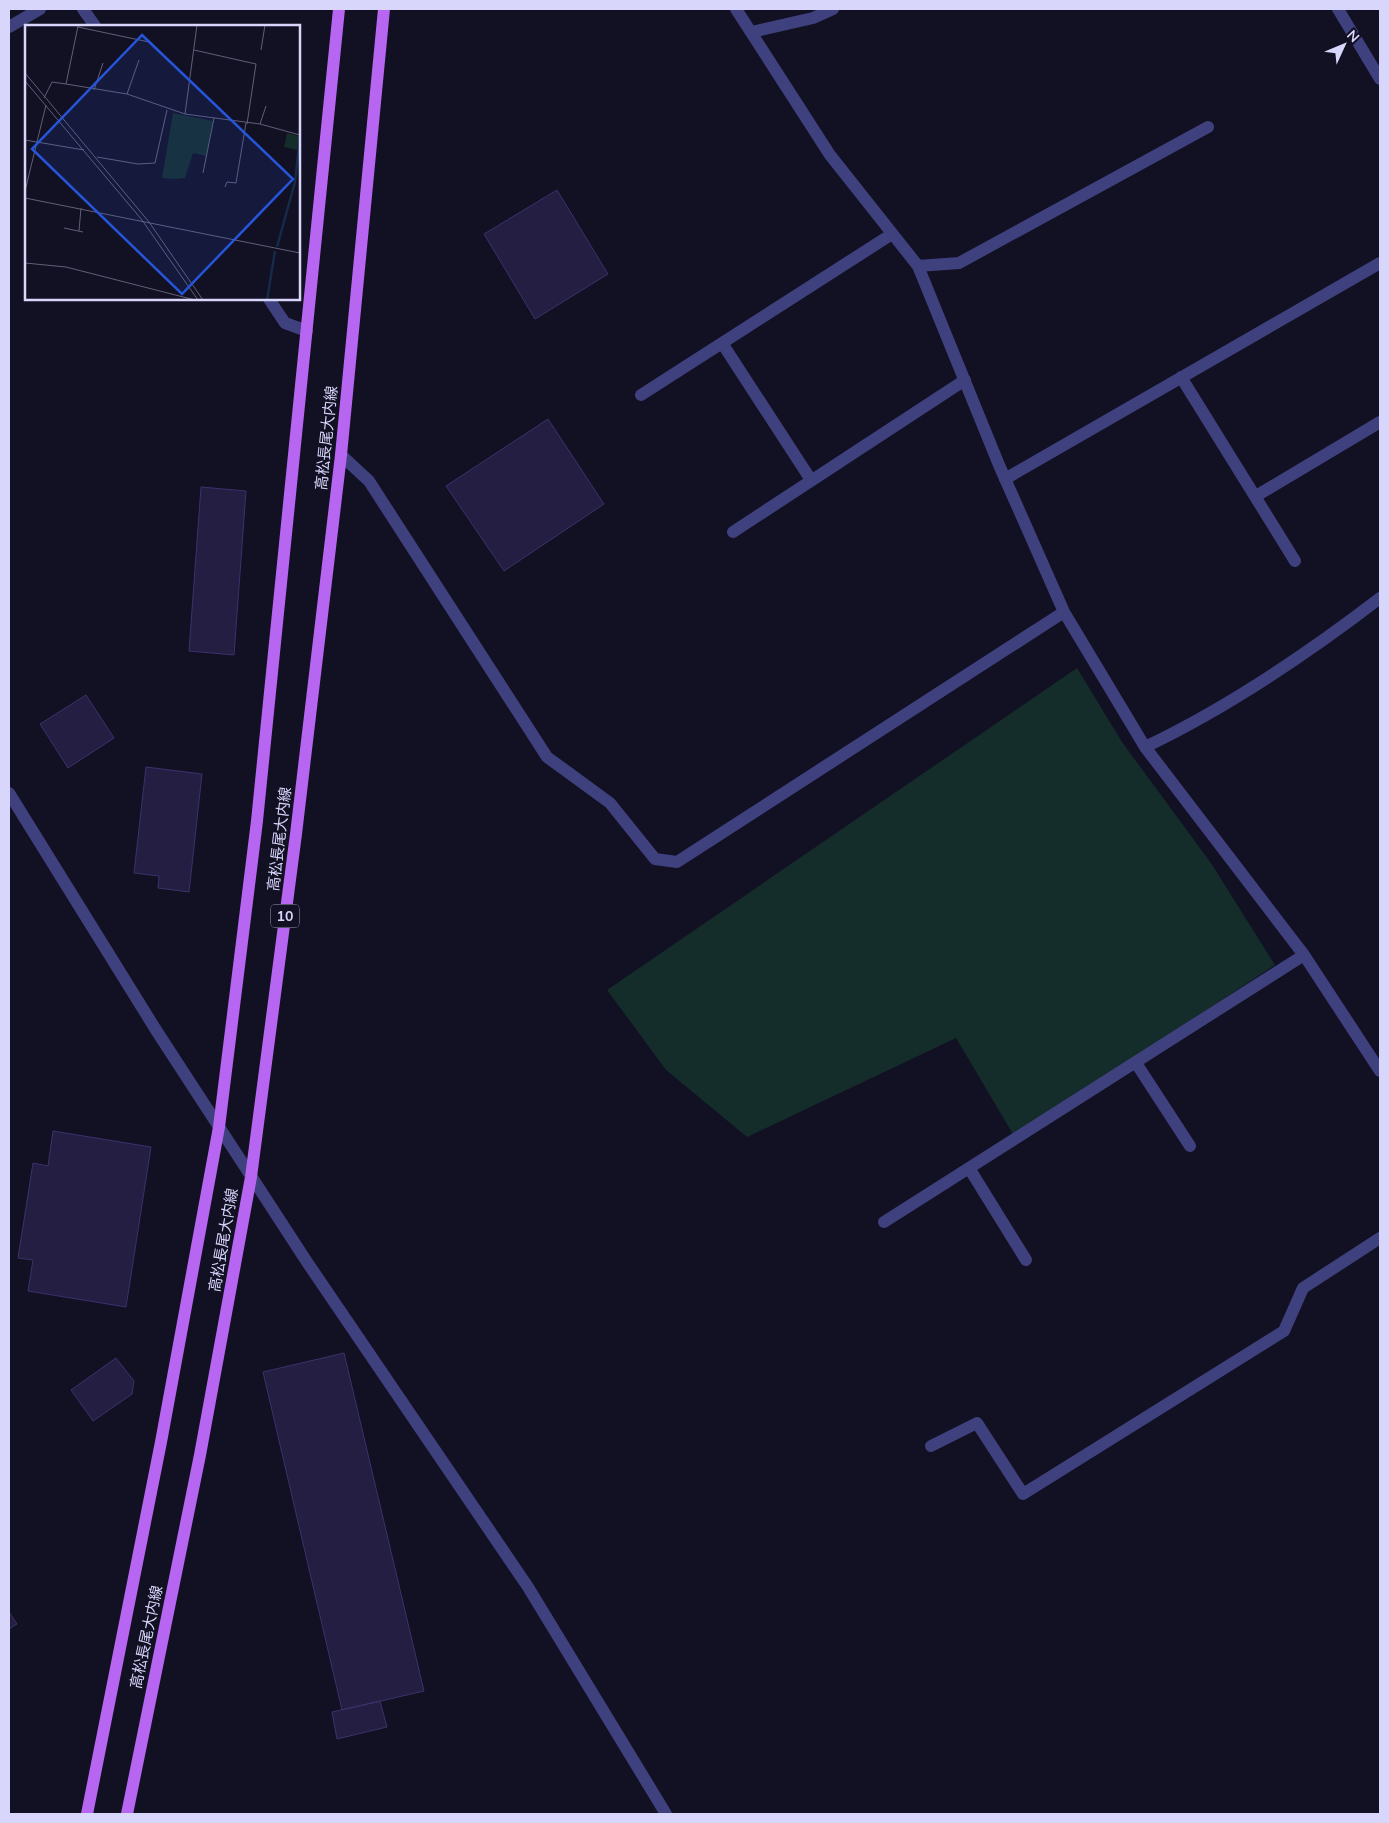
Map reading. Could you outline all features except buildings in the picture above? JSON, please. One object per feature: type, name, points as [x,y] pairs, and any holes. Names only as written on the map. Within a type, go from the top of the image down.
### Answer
[{"type":"main road","name":"高松長尾大内線","points":[[87,1814],[161,1442],[219,1127],[257,821],[339,9]]},
{"type":"main road","name":"高松長尾大内線","points":[[127,1814],[200,1455],[251,1177],[296,834],[341,455],[384,9]]},
{"type":"street","points":[[9,27],[40,9]]},
{"type":"street","points":[[83,9],[94,25]]},
{"type":"street","points":[[736,9],[830,155],[918,266],[1005,479],[1064,612],[1145,747],[1304,955],[1380,1071]]},
{"type":"street","points":[[752,32],[813,18],[833,9]]},
{"type":"street","points":[[1338,9],[1380,79]]},
{"type":"street","points":[[918,266],[959,263],[1208,127]]},
{"type":"street","points":[[642,396],[892,234]]},
{"type":"street","points":[[1005,479],[1380,263]]},
{"type":"street","points":[[270,300],[285,323],[307,330]]},
{"type":"street","points":[[722,343],[811,480]]},
{"type":"street","points":[[1181,377],[1295,561]]},
{"type":"street","points":[[733,532],[964,380]]},
{"type":"street","points":[[1256,496],[1380,422]]},
{"type":"street","points":[[341,455],[369,480],[547,757],[610,803],[655,859],[677,862],[1064,612]]},
{"type":"street","points":[[1145,747],[1185,728],[1316,647],[1380,598]]},
{"type":"street","points":[[9,793],[251,1177],[528,1587],[666,1814]]},
{"type":"street","points":[[884,1222],[1304,955]]},
{"type":"street","points":[[1136,1063],[1190,1146]]},
{"type":"street","points":[[969,1168],[1026,1260]]},
{"type":"street","points":[[931,1446],[977,1423],[1023,1494],[1284,1331],[1303,1288],[1380,1238]]},
{"type":"green space","points":[[1077,668],[1122,742],[1211,863],[1275,965],[1014,1136],[956,1038],[747,1137],[666,1070],[607,990]]}]
